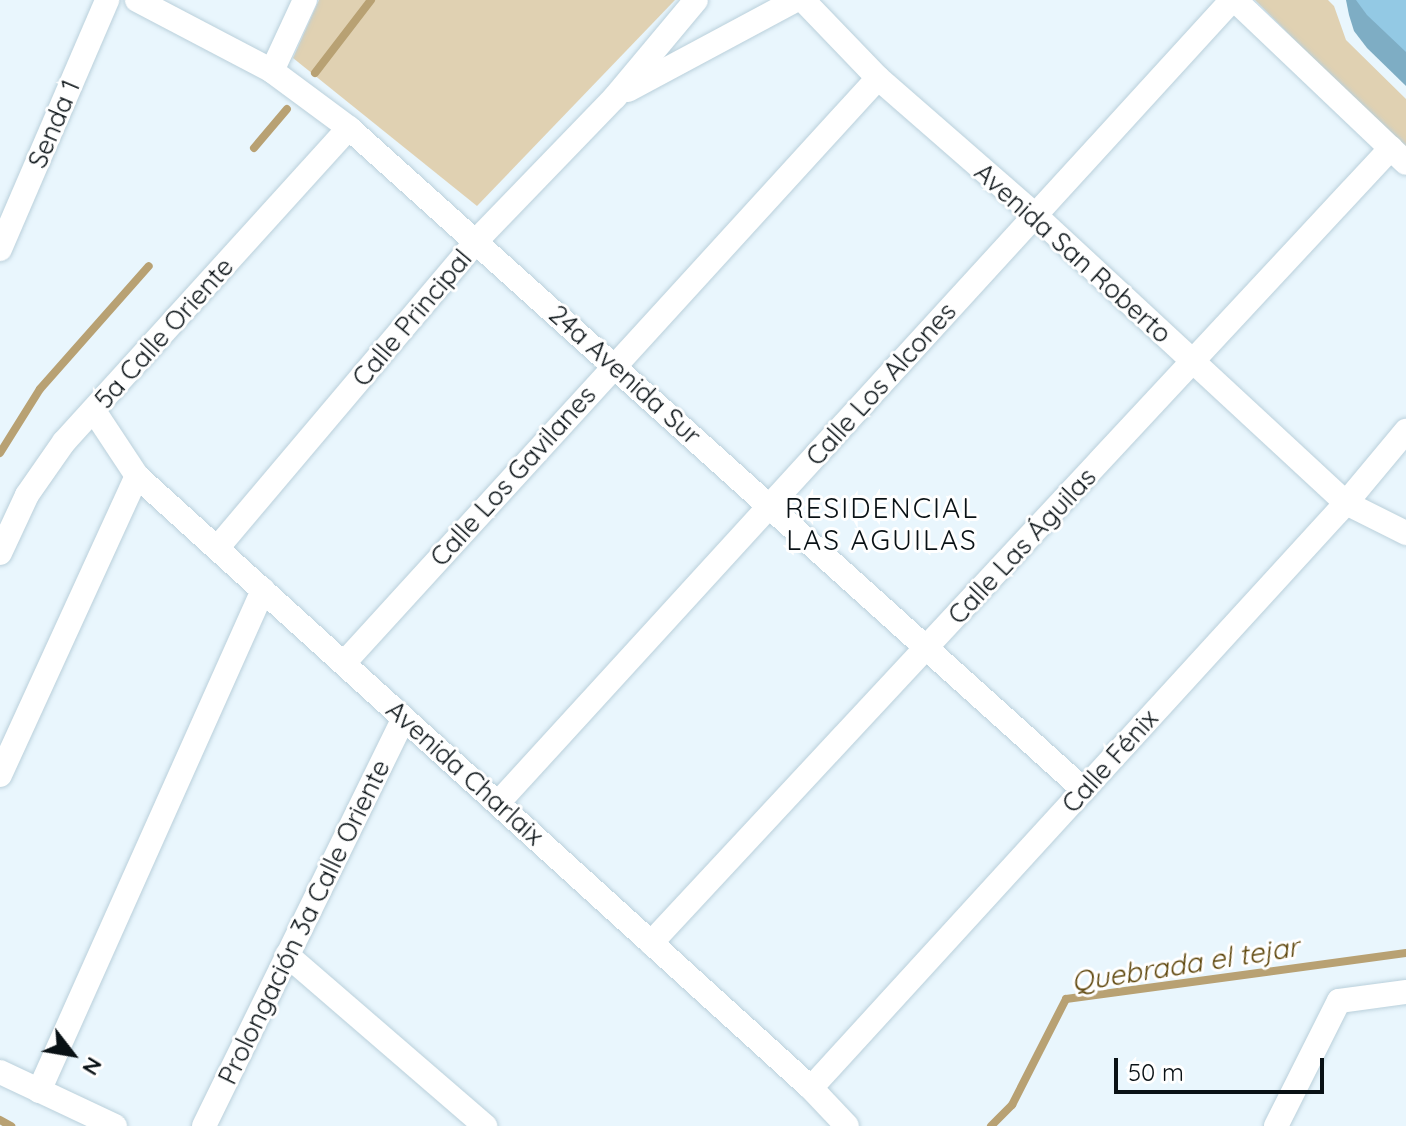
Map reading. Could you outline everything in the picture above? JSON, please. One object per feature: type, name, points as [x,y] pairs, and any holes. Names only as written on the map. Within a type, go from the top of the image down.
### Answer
[{"type":"street","name":"Senda 1","points":[[0,249],[107,0]]},
{"type":"street","name":"24a Avenida Sur","points":[[137,0],[272,71],[349,128],[477,240],[1084,790]]},
{"type":"street","points":[[272,71],[305,0]]},
{"type":"street","points":[[615,97],[696,0]]},
{"type":"street","points":[[615,97],[796,0]]},
{"type":"street","name":"Avenida San Roberto","points":[[803,0],[878,78],[1035,215],[1346,503],[1406,533]]},
{"type":"street","points":[[1233,0],[1399,156]]},
{"type":"street","name":"Calle Los Alcones","points":[[498,803],[1233,0]]},
{"type":"street","name":"Calle Los Gavilanes","points":[[344,663],[878,78]]},
{"type":"street","name":"Calle Principal","points":[[218,547],[477,240],[615,97]]},
{"type":"street","name":"5a Calle Oriente","points":[[0,553],[44,467],[349,128]]},
{"type":"street","name":"Calle Las Águilas","points":[[651,943],[1193,363],[1399,156]]},
{"type":"street","name":"Avenida Charlaix","points":[[94,411],[137,476],[811,1088],[847,1126]]},
{"type":"street","name":"Calle Fénix","points":[[811,1088],[1346,503],[1406,431]]},
{"type":"street","points":[[0,775],[137,476]]},
{"type":"street","points":[[115,1126],[19,1081],[263,590]]},
{"type":"street","name":"Prolongación 3a Calle Oriente","points":[[204,1126],[404,718]]},
{"type":"street","points":[[287,955],[485,1126]]},
{"type":"street","points":[[1276,1126],[1339,1001],[1406,992]]},
{"type":"shaded area","points":[[319,0],[675,0],[477,206],[293,58]]},
{"type":"shaded area","points":[[1255,0],[1328,0],[1334,6],[1346,40],[1406,99],[1406,152]]},
{"type":"building","points":[[1356,0],[1406,0],[1406,52],[1367,15]]},
{"type":"waterway","points":[[315,73],[371,0]]},
{"type":"waterway","points":[[254,148],[287,109]]},
{"type":"waterway","points":[[0,453],[40,389],[149,266]]},
{"type":"waterway","name":"Quebrada el tejar","points":[[991,1126],[1012,1105],[1066,999],[1406,953]]},
{"type":"waterway","name":"Quebrada el tejar","points":[[0,1120],[11,1126]]},
{"type":"district","name":"RESIDENCIAL LAS AGUILAS","points":[[882,524]]}]
